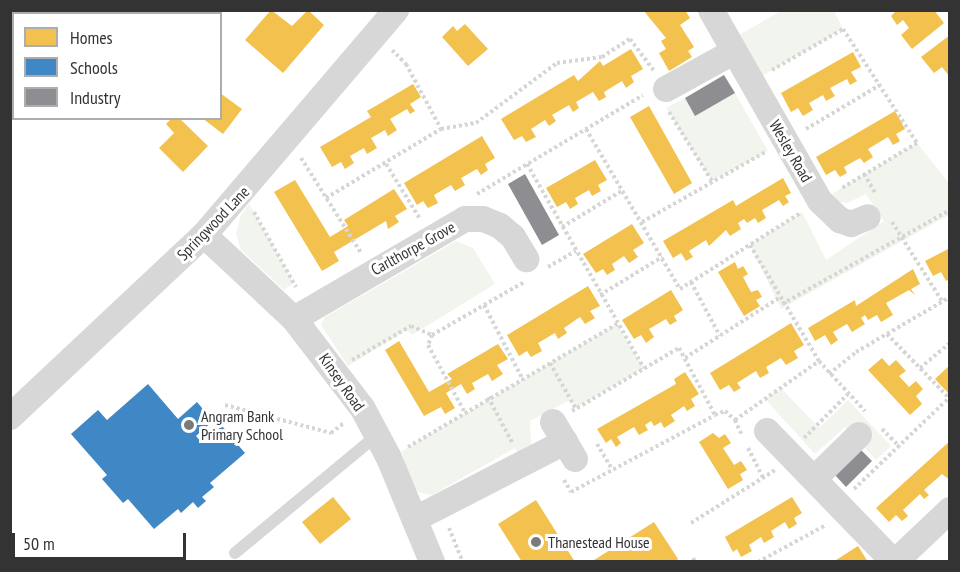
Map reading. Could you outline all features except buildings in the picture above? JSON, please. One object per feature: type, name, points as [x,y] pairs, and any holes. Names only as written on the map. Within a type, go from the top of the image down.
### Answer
[{"type":"street","name":"Springwood Lane","points":[[10,417],[204,235],[243,194],[396,10]]},
{"type":"street","name":"Wesley Road","points":[[711,10],[820,201],[840,220],[851,224],[880,213]]},
{"type":"street","points":[[660,89],[733,52]]},
{"type":"street","name":"Carlthorpe Grove","points":[[302,314],[430,236],[465,219],[483,219],[500,226],[513,237],[534,268]]},
{"type":"street","name":"Kinsey Road","points":[[204,235],[302,314],[377,435],[432,561]]},
{"type":"street","points":[[767,431],[894,561],[950,510]]},
{"type":"street","points":[[814,479],[859,435]]},
{"type":"street","points":[[415,519],[564,441]]},
{"type":"lane","points":[[235,553],[377,435]]},
{"type":"path","points":[[586,129],[680,289],[917,143],[843,29],[751,82]]},
{"type":"path","points":[[377,35],[406,64],[441,129]]},
{"type":"path","points":[[326,198],[441,129],[477,123],[557,63],[602,57],[630,39],[712,181]]},
{"type":"path","points":[[642,222],[880,85]]},
{"type":"path","points":[[465,219],[464,202],[586,129],[660,89]]},
{"type":"path","points":[[289,140],[372,270]]},
{"type":"path","points":[[386,164],[430,236]]},
{"type":"path","points":[[527,164],[600,295],[644,368]]},
{"type":"path","points":[[864,174],[880,213],[901,236],[942,302]]},
{"type":"path","points":[[562,227],[622,190]]},
{"type":"path","points":[[243,194],[302,314]]},
{"type":"path","points":[[782,304],[950,210]]},
{"type":"path","points":[[750,244],[782,304],[829,374],[887,334],[950,297]]},
{"type":"path","points":[[464,411],[429,345],[432,335],[484,305],[534,268],[576,251]]},
{"type":"path","points":[[600,295],[662,257]]},
{"type":"path","points":[[691,282],[720,337]]},
{"type":"path","points":[[685,358],[779,298]]},
{"type":"path","points":[[484,305],[523,380]]},
{"type":"path","points":[[389,458],[464,411],[523,380],[617,324]]},
{"type":"path","points":[[334,369],[411,326],[432,335]]},
{"type":"path","points":[[758,561],[843,509],[949,398],[887,334]]},
{"type":"path","points":[[920,368],[950,343]]},
{"type":"path","points":[[564,441],[644,368],[678,348],[715,415],[725,411],[735,420],[819,361]]},
{"type":"path","points":[[691,523],[791,456],[848,394]]},
{"type":"path","points":[[488,397],[524,463]]},
{"type":"path","points":[[225,405],[331,433],[363,409]]},
{"type":"shaded area","points":[[781,11],[834,11],[843,29],[762,76],[739,35]]},
{"type":"shaded area","points":[[735,93],[768,151],[712,181],[666,108],[685,98],[695,115]]},
{"type":"shaded area","points":[[917,143],[949,183],[949,215],[781,309],[750,245],[802,212],[826,260],[884,221],[866,194],[847,203],[839,202],[832,194]]},
{"type":"shaded area","points":[[249,204],[294,283],[284,290],[241,250],[236,234],[241,215]]},
{"type":"shaded area","points":[[456,241],[473,248],[495,284],[412,335],[407,330],[348,366],[321,325],[325,317]]},
{"type":"shaded area","points":[[617,324],[644,368],[576,408],[570,400],[530,421],[531,445],[519,454],[515,448],[432,495],[420,493],[410,484],[402,451]]},
{"type":"shaded area","points":[[781,388],[819,428],[848,400],[891,446],[876,460],[845,427],[815,454],[765,399]]},
{"type":"place","name":"Angram Bank Primary School","points":[[189,425]]},
{"type":"place","name":"Thanestead House","points":[[536,542]]}]
